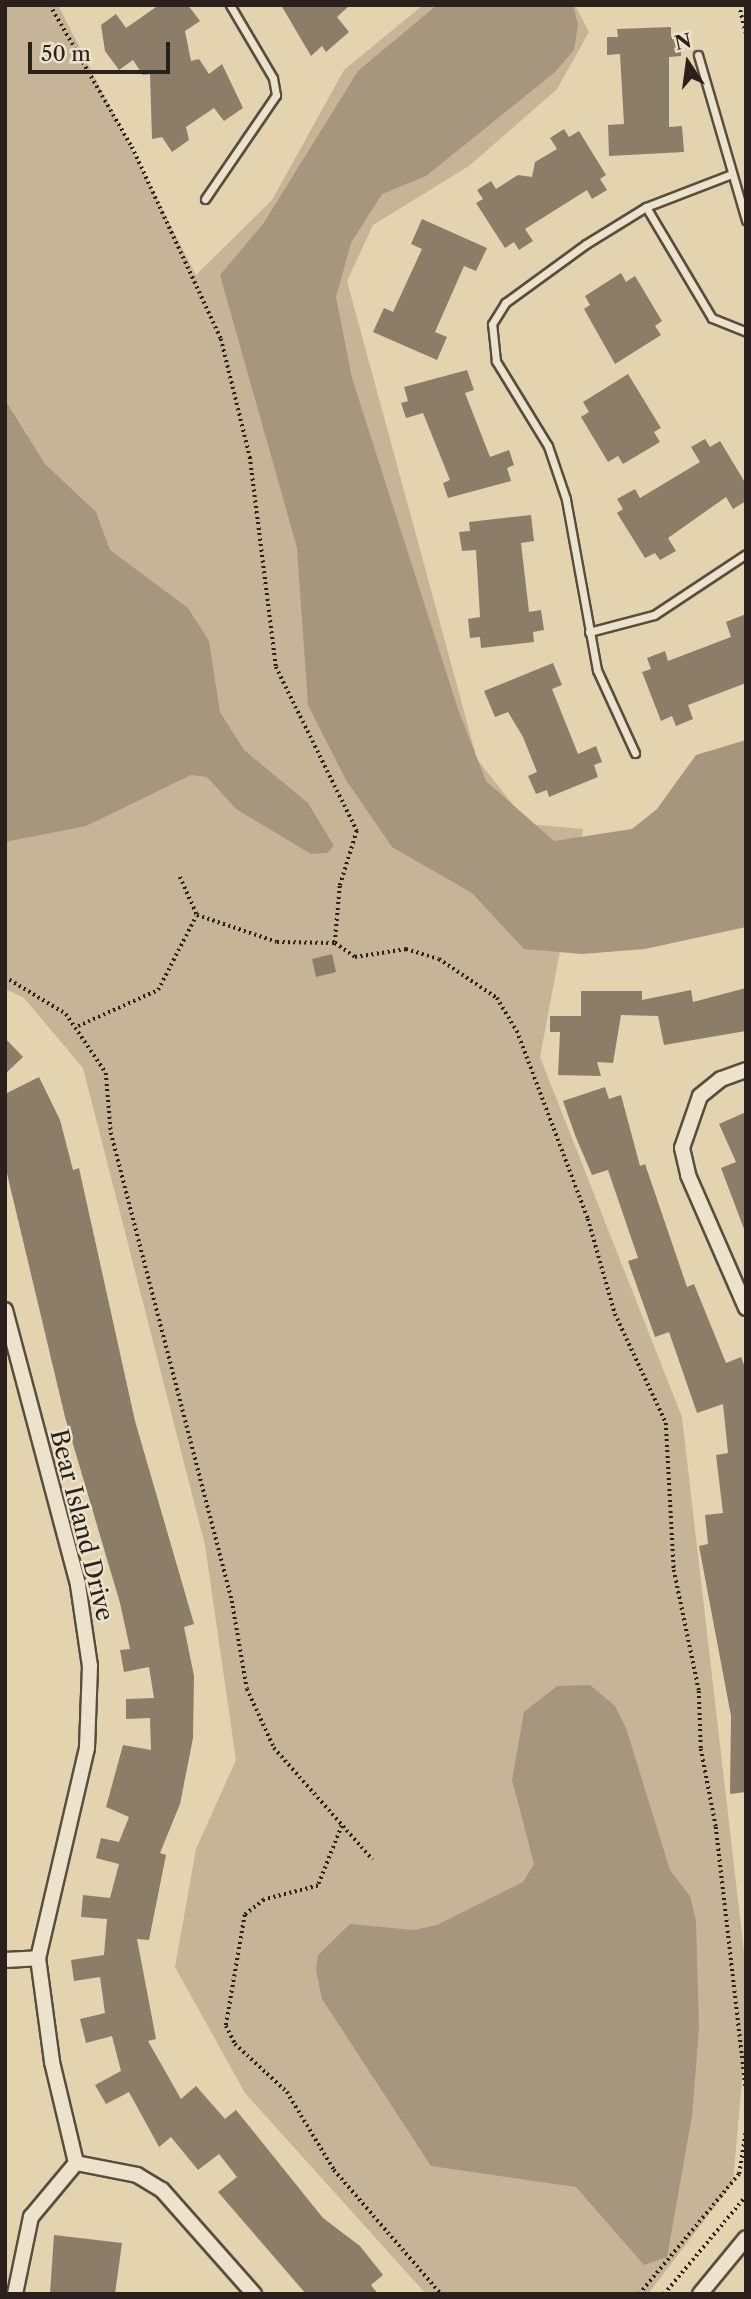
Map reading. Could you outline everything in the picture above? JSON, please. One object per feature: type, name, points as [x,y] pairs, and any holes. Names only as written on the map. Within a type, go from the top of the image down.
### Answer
[{"type":"street","points":[[746,1070],[721,1079],[700,1096],[682,1147],[698,1200],[746,1308]]},
{"type":"street","name":"Bear Island Drive","points":[[5,1310],[78,1585],[90,1666],[87,1748],[38,1958],[52,2062],[76,2163]]},
{"type":"street","points":[[5,1959],[38,1958]]},
{"type":"street","points":[[15,2294],[31,2217],[76,2163],[137,2175],[162,2190],[254,2294]]},
{"type":"street","points":[[700,2294],[746,2238]]},
{"type":"lane","points":[[205,200],[276,95],[273,78],[230,5]]},
{"type":"lane","points":[[698,55],[729,175],[746,220]]},
{"type":"lane","points":[[635,753],[597,670],[566,499],[548,446],[496,361],[492,324],[505,303],[646,206],[729,175]]},
{"type":"lane","points":[[646,206],[712,318],[746,332]]},
{"type":"lane","points":[[589,632],[654,615],[746,554]]},
{"type":"path","points":[[50,5],[132,147],[221,339],[250,457],[276,667],[357,831],[340,886],[335,943]]},
{"type":"path","points":[[739,5],[746,34]]},
{"type":"path","points":[[180,877],[197,915],[293,946],[335,943],[355,957],[406,949],[439,959],[481,985],[507,1013],[588,1219],[615,1314],[663,1410],[674,1570],[699,1691],[701,1749],[740,2006],[746,2089]]},
{"type":"path","points":[[78,1026],[158,990],[197,915]]},
{"type":"path","points":[[5,977],[54,1003],[78,1026],[109,1082],[111,1133],[232,1601],[247,1689],[274,1748],[373,1860]]},
{"type":"path","points":[[342,1826],[318,1886],[264,1900],[245,1915],[226,2026],[235,2044],[287,2092],[334,2170],[440,2294]]},
{"type":"path","points":[[639,2294],[739,2174],[746,2128]]},
{"type":"path","points":[[664,2294],[746,2196]]},
{"type":"shaded area","points":[[5,5],[58,5],[196,275],[272,200],[344,70],[423,5],[575,5],[589,32],[557,89],[469,166],[373,225],[347,281],[477,759],[528,824],[583,829],[540,1057],[682,1417],[746,1969],[746,2035],[733,2183],[648,2294],[426,2294],[245,2093],[175,1967],[196,1849],[236,1760],[205,1545],[83,1068],[24,998],[5,989]]},
{"type":"shaded area","points":[[437,5],[573,5],[578,25],[574,50],[555,72],[426,176],[382,194],[351,243],[336,297],[352,378],[459,712],[486,781],[554,841],[632,829],[657,809],[696,755],[746,740],[746,927],[645,949],[582,954],[524,949],[472,893],[392,847],[346,780],[308,705],[297,548],[220,275],[263,224],[358,71]]},
{"type":"shaded area","points":[[5,400],[45,464],[96,512],[110,550],[188,608],[209,641],[220,712],[244,750],[308,803],[334,846],[327,853],[311,854],[236,809],[207,777],[191,775],[86,826],[5,842]]},
{"type":"shaded area","points":[[590,1685],[615,1706],[626,1728],[670,1870],[690,1896],[696,1921],[699,2028],[692,2116],[667,2257],[644,2265],[576,2187],[431,2166],[322,1999],[316,1970],[318,1955],[350,1924],[414,1930],[437,1925],[523,1882],[534,1864],[512,1780],[524,1712],[557,1686]]},
{"type":"building","points":[[159,5],[188,5],[200,21],[185,31],[191,61],[199,59],[209,74],[222,64],[243,108],[224,121],[214,108],[186,127],[189,140],[172,152],[162,137],[152,139],[150,74],[143,75],[133,60],[119,70],[105,51],[101,25],[116,14],[126,28]]},
{"type":"building","points":[[281,5],[350,5],[337,17],[349,32],[326,52],[322,46],[311,56]]},
{"type":"building","points":[[671,27],[671,36],[681,36],[681,56],[669,57],[669,127],[682,126],[684,152],[609,156],[608,125],[624,124],[620,54],[607,55],[607,37],[618,37],[617,29]]},
{"type":"building","points":[[564,129],[569,137],[579,131],[606,175],[600,179],[607,190],[592,199],[587,190],[525,229],[533,241],[519,250],[514,242],[505,248],[476,203],[483,199],[477,190],[491,181],[496,189],[518,175],[532,177],[535,162],[557,149],[550,138]]},
{"type":"building","points":[[422,219],[487,248],[476,271],[464,266],[435,332],[447,337],[437,360],[373,332],[384,308],[393,312],[422,249],[411,244]]},
{"type":"building","points":[[621,273],[626,282],[635,276],[662,321],[655,326],[661,335],[615,364],[584,309],[590,305],[585,296]]},
{"type":"building","points":[[467,370],[474,390],[465,393],[490,457],[509,450],[514,465],[507,468],[511,481],[448,498],[443,483],[450,480],[423,413],[406,418],[401,403],[408,401],[404,387]]},
{"type":"building","points":[[628,374],[661,428],[654,432],[660,442],[623,464],[618,456],[608,462],[581,417],[589,412],[583,402]]},
{"type":"building","points":[[705,439],[710,447],[720,441],[746,484],[746,501],[733,509],[726,497],[668,538],[676,551],[660,560],[655,553],[645,558],[617,513],[623,509],[617,499],[635,489],[640,498],[700,462],[691,447]]},
{"type":"building","points":[[531,515],[534,541],[521,543],[529,612],[541,610],[544,630],[533,632],[534,642],[481,648],[480,637],[470,638],[468,619],[480,617],[476,550],[462,551],[459,532],[470,531],[469,522]]},
{"type":"building","points":[[746,614],[746,683],[688,705],[693,719],[676,726],[672,716],[661,721],[642,672],[651,669],[647,658],[665,651],[668,661],[731,637],[726,622]]},
{"type":"building","points":[[553,663],[562,685],[552,689],[578,754],[596,746],[602,762],[594,765],[598,777],[549,797],[547,790],[536,794],[528,776],[537,772],[523,737],[508,712],[495,717],[484,691]]},
{"type":"building","points":[[332,954],[336,972],[316,977],[312,959]]},
{"type":"building","points":[[746,988],[746,1031],[664,1045],[658,1016],[621,1015],[613,1063],[597,1062],[601,1076],[558,1075],[560,1032],[550,1032],[550,1016],[581,1016],[581,991],[642,991],[642,1000],[691,990],[693,1002]]},
{"type":"building","points":[[5,1038],[23,1057],[5,1074]]},
{"type":"building","points":[[39,1077],[60,1120],[73,1170],[79,1168],[135,1421],[194,1624],[184,1627],[194,1676],[193,1738],[180,1804],[160,1853],[166,1855],[149,1940],[137,1939],[156,2039],[148,2041],[181,2099],[196,2086],[225,2119],[236,2110],[323,2218],[360,2246],[383,2275],[371,2285],[378,2294],[306,2294],[218,2192],[237,2177],[219,2154],[198,2170],[171,2137],[159,2147],[129,2092],[106,2104],[95,2085],[121,2071],[112,2036],[86,2043],[80,2019],[105,2013],[100,1977],[74,1981],[71,1960],[104,1955],[107,1919],[81,1917],[83,1895],[110,1898],[119,1864],[96,1858],[101,1838],[119,1842],[129,1817],[106,1807],[123,1745],[151,1750],[150,1718],[126,1719],[126,1699],[154,1698],[149,1667],[124,1672],[120,1650],[130,1649],[120,1603],[65,1417],[5,1165],[5,1094]]},
{"type":"building","points":[[605,1087],[609,1099],[621,1095],[640,1166],[645,1164],[687,1287],[694,1284],[726,1363],[741,1357],[746,1370],[746,1792],[730,1794],[731,1716],[699,1546],[708,1544],[705,1515],[723,1513],[716,1455],[728,1453],[723,1404],[697,1413],[669,1332],[655,1337],[628,1261],[638,1258],[608,1170],[592,1175],[575,1135],[563,1101]]},
{"type":"building","points":[[746,1112],[744,1229],[721,1168],[736,1162],[719,1124]]},
{"type":"building","points":[[54,2235],[122,2243],[115,2294],[50,2294]]}]
